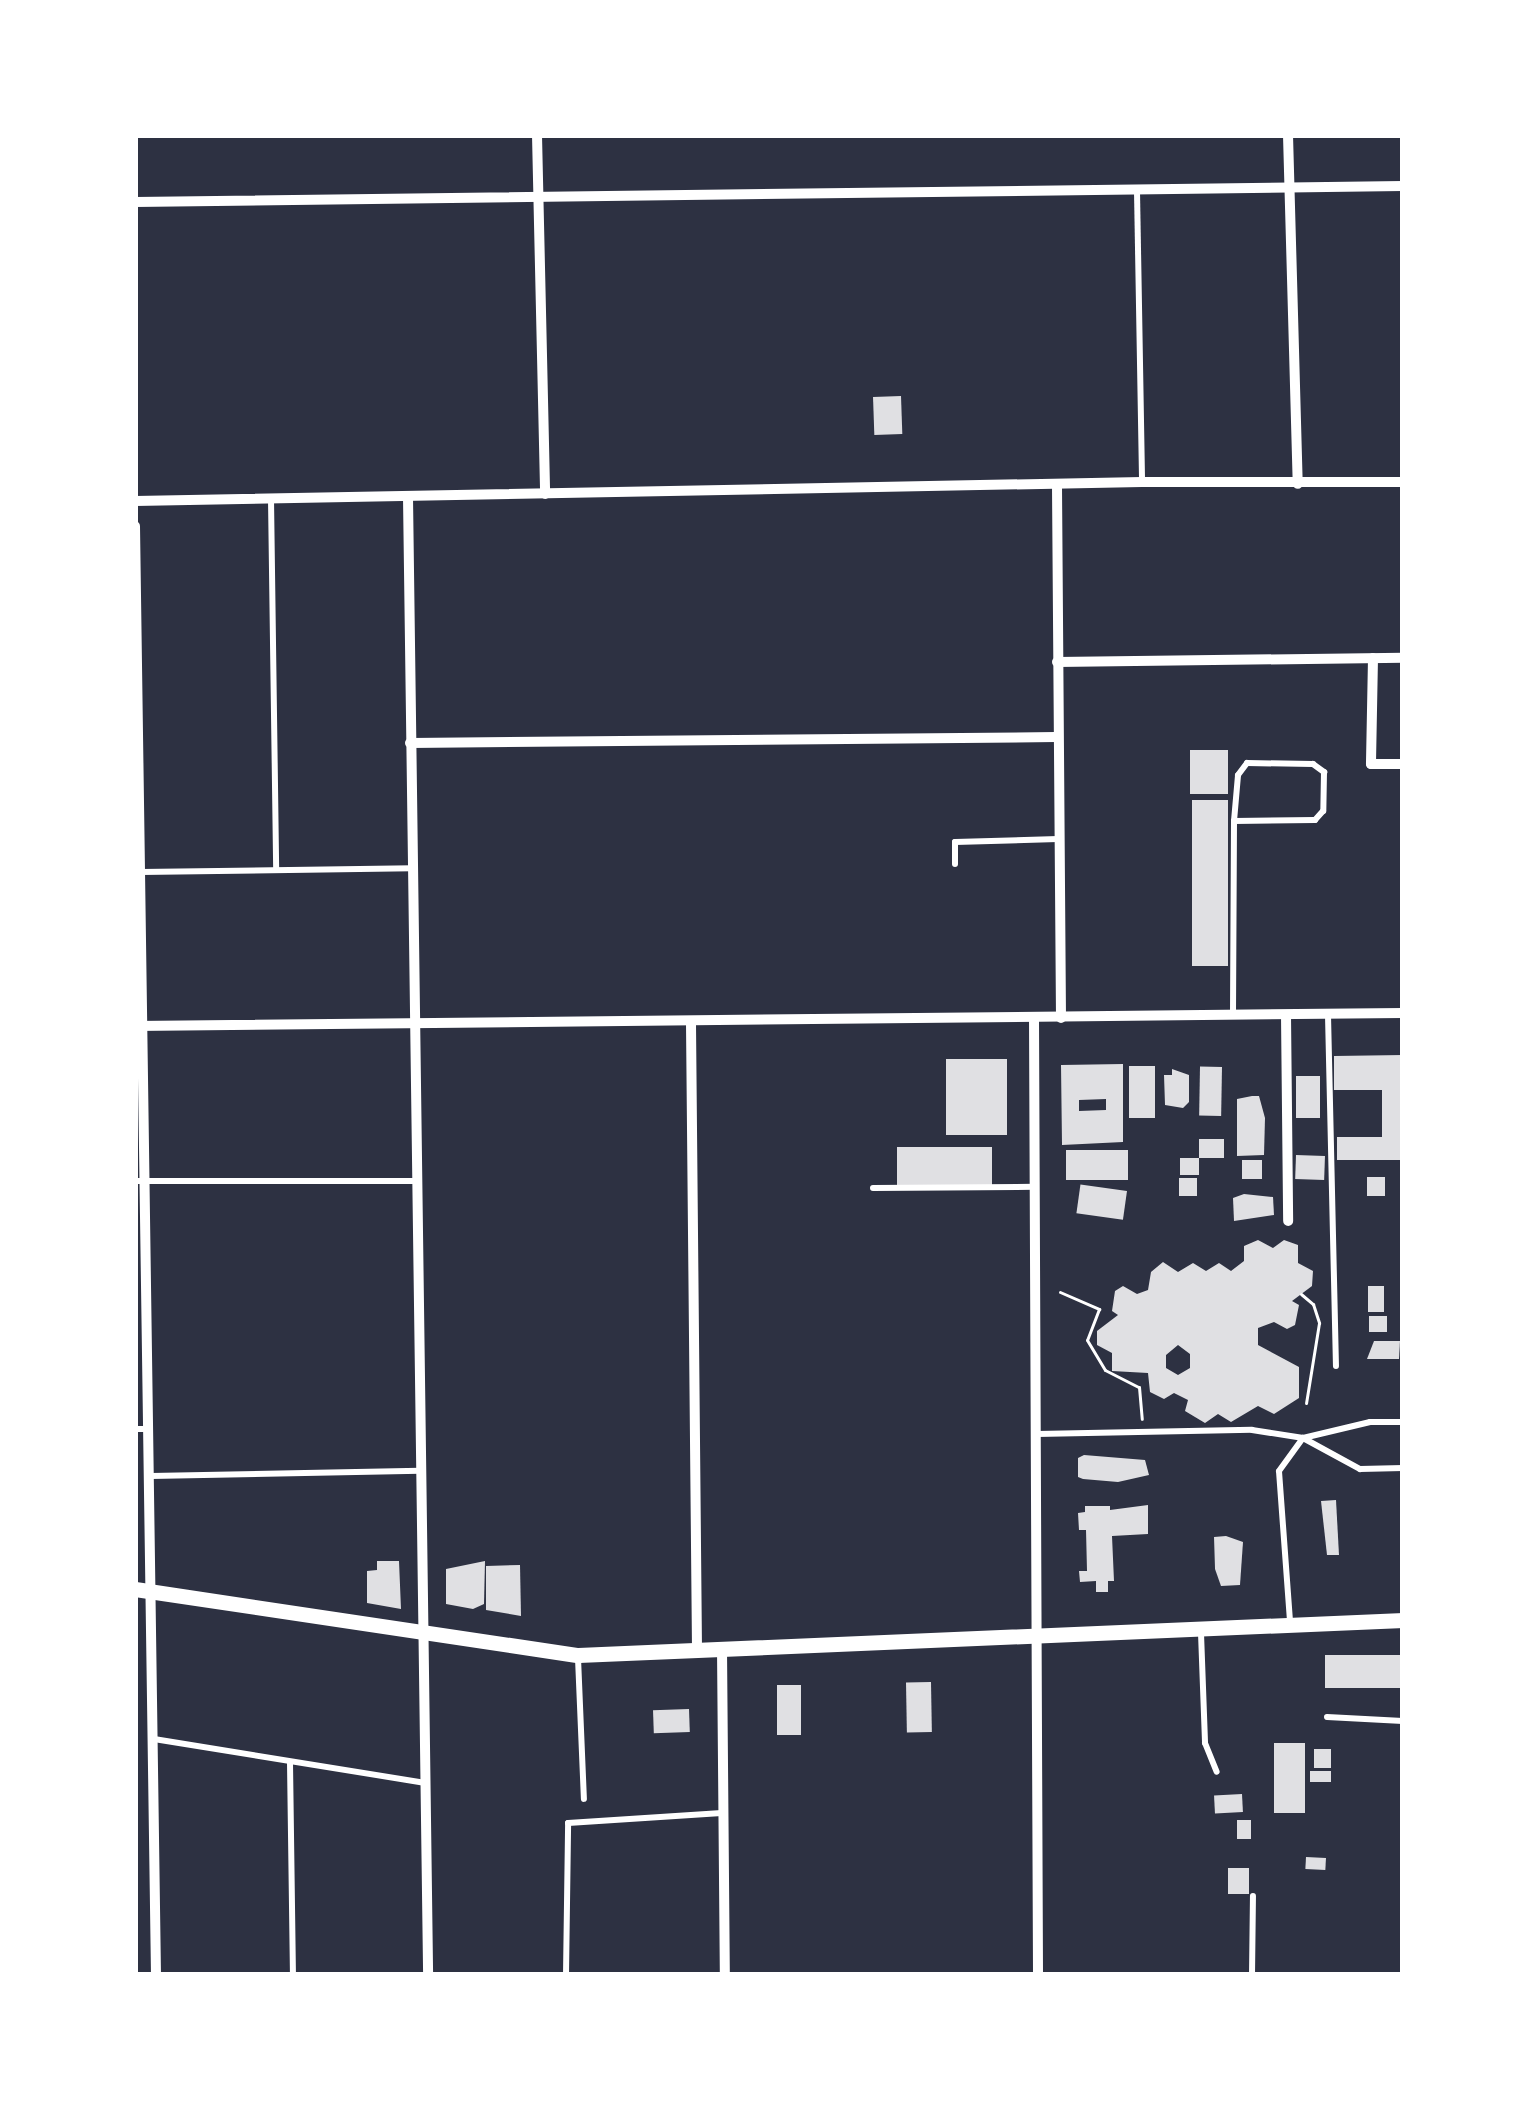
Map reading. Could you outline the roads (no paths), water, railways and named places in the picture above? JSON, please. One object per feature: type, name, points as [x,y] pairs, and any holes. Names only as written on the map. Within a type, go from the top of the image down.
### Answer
[{"type":"main road","points":[[143,1590],[424,1635],[578,1654],[1403,1620]]},
{"type":"street","points":[[537,135],[545,494]]},
{"type":"street","points":[[1288,135],[1298,484]]},
{"type":"street","points":[[135,202],[1403,186]]},
{"type":"street","points":[[135,501],[1142,482],[1403,482]]},
{"type":"street","points":[[1057,486],[1061,1018]]},
{"type":"street","points":[[408,496],[428,1975]]},
{"type":"street","points":[[135,526],[142,1429],[150,1476],[143,1590],[154,1739],[157,1975]]},
{"type":"street","points":[[1373,658],[1371,764],[1403,764]]},
{"type":"street","points":[[1057,662],[1403,658]]},
{"type":"street","points":[[410,742],[1056,736]]},
{"type":"street","points":[[140,1026],[691,1024],[1403,1013]]},
{"type":"street","points":[[1286,1015],[1288,1221]]},
{"type":"street","points":[[1034,1018],[1038,1975]]},
{"type":"street","points":[[691,1024],[698,1650]]},
{"type":"street","points":[[722,1649],[725,1975]]},
{"type":"lane","points":[[1137,188],[1142,482]]},
{"type":"lane","points":[[271,499],[276,870]]},
{"type":"lane","points":[[1233,1016],[1234,821],[1238,775],[1247,764],[1313,764],[1324,772],[1324,811],[1315,820],[1234,821]]},
{"type":"lane","points":[[955,864],[956,842],[1058,839]]},
{"type":"lane","points":[[141,872],[412,868]]},
{"type":"lane","points":[[1328,1015],[1336,1366]]},
{"type":"lane","points":[[140,1181],[419,1181]]},
{"type":"lane","points":[[873,1188],[1035,1187]]},
{"type":"lane","points":[[1291,1625],[1279,1472],[1304,1438],[1370,1423],[1403,1422]]},
{"type":"lane","points":[[1037,1434],[1252,1430],[1304,1438],[1360,1469],[1403,1468]]},
{"type":"lane","points":[[150,1476],[424,1472]]},
{"type":"lane","points":[[1201,1629],[1205,1742],[1216,1772]]},
{"type":"lane","points":[[578,1654],[584,1799]]},
{"type":"lane","points":[[1327,1717],[1403,1721]]},
{"type":"lane","points":[[154,1739],[425,1783]]},
{"type":"lane","points":[[290,1763],[292,1975]]},
{"type":"lane","points":[[566,1975],[568,1822],[722,1813]]},
{"type":"lane","points":[[1252,1975],[1253,1896]]}]
